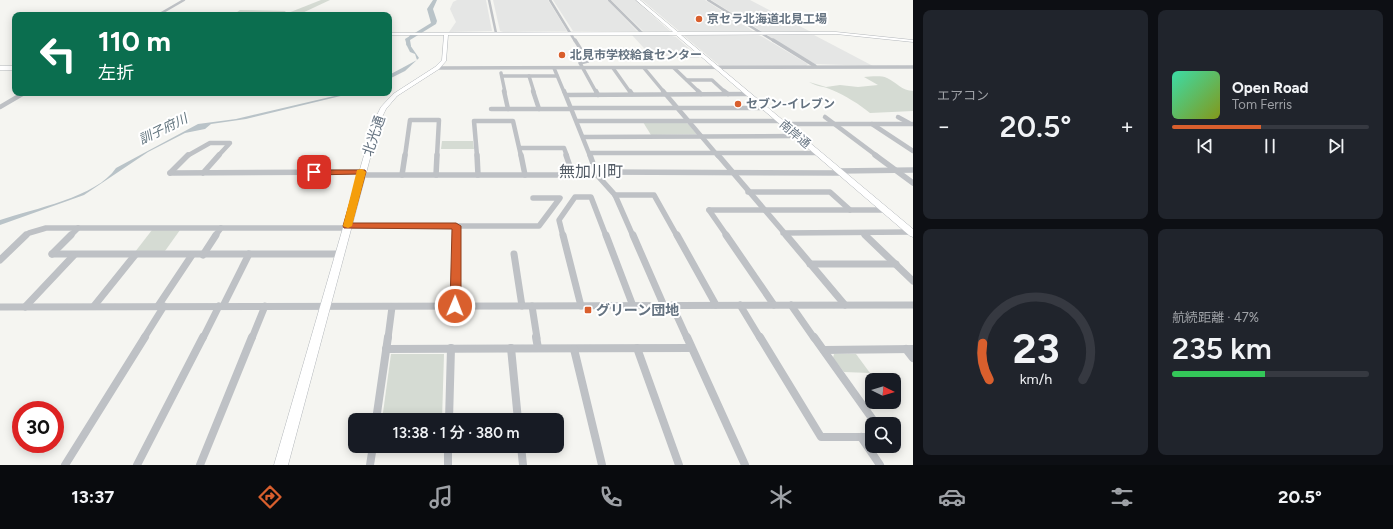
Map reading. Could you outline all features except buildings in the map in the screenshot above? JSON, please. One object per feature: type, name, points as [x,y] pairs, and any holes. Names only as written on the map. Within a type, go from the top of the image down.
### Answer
[{"type":"street","points":[[163,12],[184,0]]},
{"type":"street","points":[[489,0],[496,33]]},
{"type":"street","points":[[550,0],[588,61],[580,64],[598,95]]},
{"type":"street","points":[[608,0],[642,33]]},
{"type":"street","name":"南岸通","points":[[638,0],[912,233]]},
{"type":"street","points":[[708,0],[816,67]]},
{"type":"street","points":[[392,34],[836,33],[913,41]]},
{"type":"street","points":[[437,68],[444,60],[446,34]]},
{"type":"street","points":[[437,68],[913,67]]},
{"type":"street","points":[[0,68],[12,68]]},
{"type":"street","name":"北光通","points":[[280,465],[377,121],[383,108],[395,95],[437,68]]},
{"type":"street","points":[[500,68],[508,109]]},
{"type":"street","points":[[554,68],[572,108],[597,174],[615,195],[668,305],[691,348],[745,465]]},
{"type":"street","points":[[613,68],[632,94]]},
{"type":"street","points":[[644,68],[845,305]]},
{"type":"street","points":[[674,68],[700,94]]},
{"type":"street","points":[[502,76],[557,76]]},
{"type":"street","points":[[529,76],[539,109]]},
{"type":"street","points":[[687,80],[712,80],[728,94]]},
{"type":"street","points":[[566,95],[748,94]]},
{"type":"street","points":[[0,107],[19,96]]},
{"type":"street","points":[[491,109],[764,108]]},
{"type":"street","points":[[825,117],[913,183]]},
{"type":"street","points":[[898,117],[912,125]]},
{"type":"street","points":[[402,175],[410,120],[439,120],[436,175]]},
{"type":"street","points":[[478,175],[474,121],[513,121],[525,175]]},
{"type":"street","points":[[577,122],[688,121],[912,125]]},
{"type":"street","points":[[872,124],[913,151]]},
{"type":"street","points":[[583,137],[798,136]]},
{"type":"street","points":[[203,173],[230,143],[210,143],[189,154],[170,173],[573,175],[913,170]]},
{"type":"street","points":[[520,148],[564,148],[573,175]]},
{"type":"street","points":[[590,153],[817,153]]},
{"type":"street","points":[[748,192],[830,192],[850,210]]},
{"type":"street","points":[[615,195],[654,195],[716,305]]},
{"type":"street","points":[[581,306],[559,220],[575,197],[591,197],[633,306]]},
{"type":"street","points":[[0,260],[29,233],[46,228],[539,226],[560,198],[533,198]]},
{"type":"street","points":[[774,305],[708,210],[884,210]]},
{"type":"street","points":[[455,306],[456,226]]},
{"type":"street","points":[[78,228],[52,254],[339,254]]},
{"type":"street","points":[[204,254],[220,228]]},
{"type":"street","points":[[783,233],[912,233]]},
{"type":"street","points":[[863,233],[913,280]]},
{"type":"street","points":[[65,465],[192,254]]},
{"type":"street","points":[[137,465],[249,254]]},
{"type":"street","points":[[514,254],[522,306]]},
{"type":"street","points":[[25,307],[74,255]]},
{"type":"street","points":[[94,306],[135,255]]},
{"type":"street","points":[[810,264],[896,264]]},
{"type":"street","points":[[740,305],[821,437],[865,437]]},
{"type":"street","points":[[791,305],[871,417]]},
{"type":"street","points":[[0,306],[392,307],[913,305]]},
{"type":"street","points":[[200,465],[265,306]]},
{"type":"street","points":[[532,306],[538,348]]},
{"type":"street","points":[[377,413],[392,307]]},
{"type":"street","points":[[386,348],[691,348]]},
{"type":"street","points":[[449,413],[451,348]]},
{"type":"street","points":[[511,348],[517,413]]},
{"type":"street","points":[[637,348],[679,465]]},
{"type":"street","points":[[574,349],[602,465]]},
{"type":"street","points":[[824,350],[909,349],[913,358]]},
{"type":"street","points":[[861,437],[880,465]]},
{"type":"street","points":[[370,465],[372,453]]},
{"type":"street","points":[[448,453],[448,465]]},
{"type":"street","points":[[521,453],[522,465]]},
{"type":"shaded area","points":[[321,0],[330,0],[304,12],[291,12]]},
{"type":"shaded area","points":[[457,0],[486,0],[492,31],[449,32],[456,22],[450,9],[453,2]]},
{"type":"shaded area","points":[[493,0],[548,0],[567,31],[500,31]]},
{"type":"shaded area","points":[[553,0],[607,0],[637,31],[573,31]]},
{"type":"shaded area","points":[[611,0],[635,0],[670,31],[643,31]]},
{"type":"shaded area","points":[[642,0],[705,0],[753,31],[679,31]]},
{"type":"shaded area","points":[[711,0],[750,0],[811,32],[761,31]]},
{"type":"shaded area","points":[[240,10],[286,11],[285,12],[237,12]]},
{"type":"shaded area","points":[[687,34],[756,34],[808,64],[806,66],[720,66],[684,36]]},
{"type":"shaded area","points":[[769,34],[814,35],[873,66],[815,64],[768,36]]},
{"type":"shaded area","points":[[410,35],[413,35],[409,39],[410,45],[419,58],[417,60],[415,54],[410,52],[406,44]]},
{"type":"shaded area","points":[[632,35],[668,35],[676,37],[700,58],[653,58]]},
{"type":"shaded area","points":[[417,60],[405,71],[392,78],[392,73]]},
{"type":"shaded area","points":[[864,77],[884,77],[906,90],[913,91],[913,111],[870,113],[857,103],[842,95],[809,82],[826,87],[840,85],[858,87],[878,85]]},
{"type":"shaded area","name":"訓子府川","points":[[334,96],[341,96],[246,119],[211,124],[205,129],[185,133],[148,152],[84,195],[0,225],[0,220],[63,201],[94,187],[107,178],[116,168],[198,124],[236,119]]},
{"type":"shaded area","points":[[643,122],[685,122],[697,134],[651,135]]},
{"type":"shaded area","points":[[442,141],[473,141],[474,149],[441,149]]},
{"type":"shaded area","points":[[152,230],[180,230],[165,251],[135,252]]},
{"type":"shaded area","points":[[391,354],[444,354],[442,413],[383,413]]},
{"type":"shaded area","points":[[834,354],[856,354],[870,373],[844,372],[833,358]]},
{"type":"waterway","name":"訓子府川","points":[[409,45],[407,40],[433,24],[434,21],[430,9],[435,0]]},
{"type":"slow traffic","points":[[348,226],[362,172],[360,172]]},
{"type":"place","name":"京セラ北海道北見工場","points":[[699,19]]},
{"type":"place","name":"北見市学校給食センター","points":[[562,55]]},
{"type":"place","name":"セブン-イレブン","points":[[738,104]]},
{"type":"place","name":"グリーン団地","points":[[588,310]]},
{"type":"district","name":"無加川町","points":[[591,171]]},
{"type":"route","points":[[314,172],[362,172],[347,226],[456,226],[455,306]]}]
